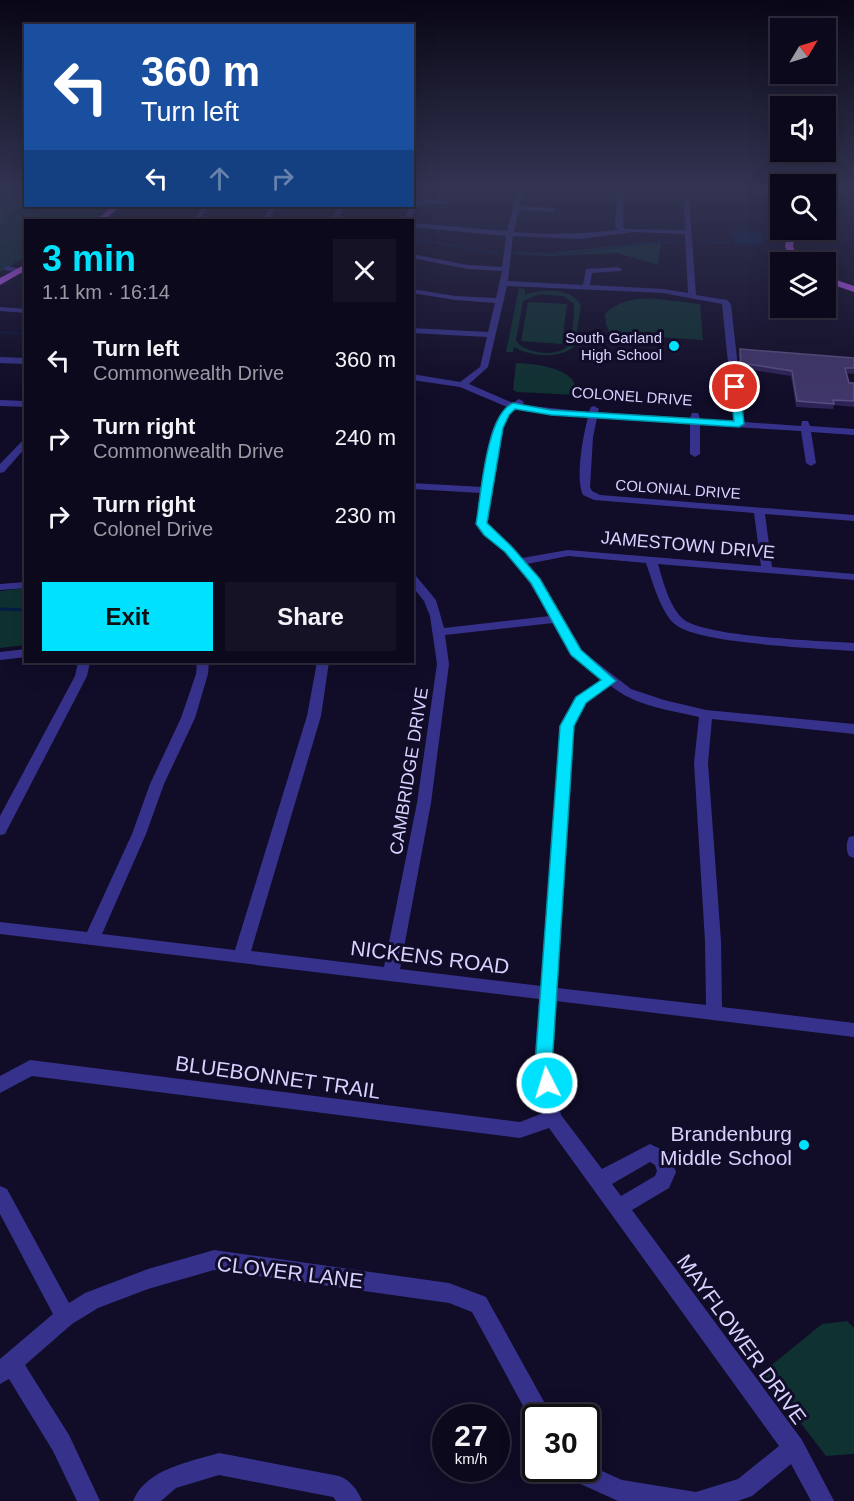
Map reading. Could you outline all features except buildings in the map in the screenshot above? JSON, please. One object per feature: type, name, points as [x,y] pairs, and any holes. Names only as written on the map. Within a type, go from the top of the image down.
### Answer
[{"type":"main road","points":[[4,270],[24,259]]},
{"type":"main road","points":[[0,282],[23,269]]},
{"type":"main road","points":[[836,284],[854,291]]},
{"type":"main road","points":[[836,287],[854,291]]},
{"type":"street","points":[[428,259],[468,267],[506,269]]},
{"type":"street","points":[[465,383],[483,367],[500,301],[507,259]]},
{"type":"street","points":[[690,259],[692,295]]},
{"type":"street","points":[[4,270],[23,269]]},
{"type":"street","points":[[586,287],[589,271],[618,270]]},
{"type":"street","points":[[504,283],[663,291],[721,300],[727,304],[739,421]]},
{"type":"street","points":[[414,291],[455,298],[500,301]]},
{"type":"street","points":[[0,309],[24,311]]},
{"type":"street","points":[[414,330],[491,335]]},
{"type":"street","points":[[0,354],[24,356]]},
{"type":"street","points":[[0,360],[24,361]]},
{"type":"street","name":"COLONEL DRIVE","points":[[414,372],[438,374],[516,404],[551,412],[695,418],[854,432]]},
{"type":"street","name":"COLONEL DRIVE","points":[[414,377],[465,383]]},
{"type":"street","points":[[0,402],[24,404]]},
{"type":"street","points":[[516,404],[504,414],[498,428],[481,524],[520,562],[536,582],[576,652],[610,681],[635,695],[706,714],[854,729]]},
{"type":"street","name":"COLONIAL DRIVE","points":[[593,412],[588,437],[585,487],[587,493],[598,498],[854,518]]},
{"type":"street","points":[[695,418],[695,454]]},
{"type":"street","points":[[806,426],[811,463]]},
{"type":"street","name":"COLONEL DRIVE","points":[[806,426],[854,426]]},
{"type":"street","points":[[0,470],[24,442]]},
{"type":"street","points":[[0,452],[14,453]]},
{"type":"street","points":[[414,486],[487,490]]},
{"type":"street","points":[[759,510],[766,570]]},
{"type":"street","name":"JAMESTOWN DRIVE","points":[[520,562],[568,553],[854,577]]},
{"type":"street","points":[[651,561],[660,588],[680,623],[695,630],[854,647]]},
{"type":"street","name":"CAMBRIDGE DRIVE","points":[[391,975],[424,803],[440,700],[443,664],[440,632],[430,600],[414,581]]},
{"type":"street","points":[[0,587],[24,585]]},
{"type":"street","points":[[440,632],[557,619]]},
{"type":"street","points":[[0,656],[24,653]]},
{"type":"street","points":[[0,830],[81,676],[84,663]]},
{"type":"street","points":[[92,938],[139,834],[157,784],[188,718],[202,674],[203,663]]},
{"type":"street","points":[[241,957],[314,716],[324,663]]},
{"type":"street","name":"MAYFLOWER DRIVE","points":[[610,681],[580,700],[567,726],[543,1066],[553,1118],[794,1448],[823,1501]]},
{"type":"street","points":[[706,714],[701,762],[713,940],[714,1014]]},
{"type":"street","points":[[854,841],[854,852]]},
{"type":"street","name":"NICKENS ROAD","points":[[0,928],[854,1030]]},
{"type":"street","name":"BLUEBONNET TRAIL","points":[[0,1085],[30,1068],[520,1130],[553,1118]]},
{"type":"street","points":[[598,1181],[643,1155],[650,1153],[662,1159],[667,1172],[662,1182],[618,1208]]},
{"type":"street","points":[[0,1195],[65,1317]]},
{"type":"street","name":"CLOVER LANE","points":[[6,1368],[65,1317],[92,1300],[139,1282],[214,1260],[449,1293],[479,1304],[534,1404]]},
{"type":"street","points":[[6,1368],[61,1443],[89,1501]]},
{"type":"street","points":[[701,1501],[744,1488],[794,1448]]},
{"type":"street","points":[[144,1501],[170,1479],[219,1464],[339,1487],[351,1501]]},
{"type":"street","points":[[600,1481],[621,1491],[690,1501]]},
{"type":"green space","points":[[0,259],[22,259],[0,272]]},
{"type":"green space","points":[[638,259],[659,259],[658,265]]},
{"type":"green space","points":[[519,288],[525,289],[525,295],[556,291],[571,295],[577,300],[581,306],[574,347],[552,355],[536,355],[514,347],[513,352],[506,352]],"holes":[[[539,294],[563,296],[574,304],[572,332],[568,346],[563,350],[549,353],[533,351],[520,345],[516,341],[523,301]]]},
{"type":"green space","points":[[649,298],[700,304],[703,340],[610,334],[605,314],[625,302]]},
{"type":"green space","points":[[528,302],[567,304],[562,344],[521,341]]},
{"type":"green space","points":[[516,363],[544,366],[563,373],[571,378],[577,395],[513,390]]},
{"type":"green space","points":[[24,588],[24,645],[0,648],[0,591]]},
{"type":"green space","points":[[847,1321],[854,1328],[854,1454],[826,1456],[762,1373],[822,1324]]},
{"type":"waterway","points":[[0,332],[24,334]]},
{"type":"waterway","points":[[0,609],[24,610]]},
{"type":"place","name":"South Garland High School","points":[[674,346]]},
{"type":"place","name":"Brandenburg Middle School","points":[[804,1145]]},
{"type":"route","points":[[547,1083],[543,1066],[567,726],[580,700],[610,681],[576,652],[536,582],[508,549],[488,533],[481,524],[498,428],[504,414],[513,406],[551,412],[739,424],[735,387]]}]
